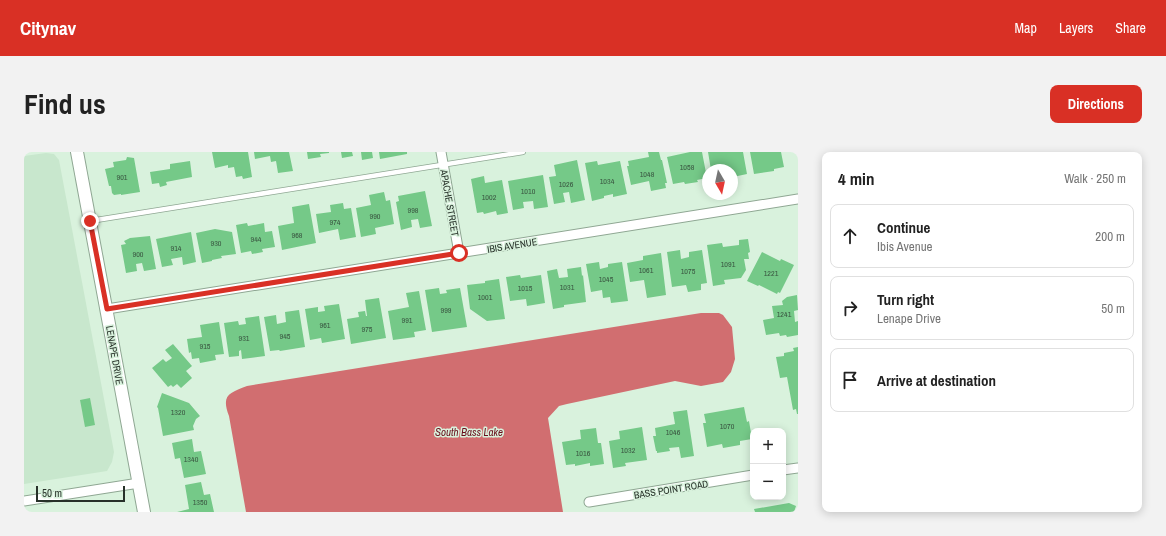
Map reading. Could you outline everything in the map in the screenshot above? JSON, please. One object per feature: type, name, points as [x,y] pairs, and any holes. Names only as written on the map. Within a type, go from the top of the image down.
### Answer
[{"type":"street","name":"LENAPE DRIVE","points":[[77,152],[144,512]]},
{"type":"street","name":"APACHE STREET","points":[[441,152],[459,253]]},
{"type":"street","name":"IBIS AVENUE","points":[[107,309],[798,199]]},
{"type":"street","points":[[786,470],[798,468]]},
{"type":"street","name":"BASS POINT ROAD","points":[[589,502],[750,475]]},
{"type":"street","points":[[24,501],[139,483]]},
{"type":"lane","points":[[90,221],[523,152]]},
{"type":"shaded area","points":[[46,153],[54,154],[59,160],[114,452],[112,462],[107,471],[24,484],[24,156]]},
{"type":"water","name":"South Bass Lake","points":[[701,313],[719,313],[723,315],[732,327],[735,359],[731,372],[723,382],[701,386],[675,381],[559,406],[548,418],[563,512],[246,512],[226,403],[228,396],[235,391],[247,386]]},
{"type":"building","points":[[212,152],[248,152],[252,177],[243,179],[242,176],[236,177],[234,167],[228,168],[228,165],[215,168]]},
{"type":"building","points":[[254,152],[289,152],[293,171],[278,173],[276,161],[271,162],[270,156],[255,159]]},
{"type":"building","points":[[307,152],[329,153],[320,154],[321,157],[308,159]]},
{"type":"building","points":[[341,152],[352,152],[353,156],[342,158]]},
{"type":"building","points":[[361,152],[372,152],[373,158],[362,160]]},
{"type":"building","points":[[379,152],[407,152],[407,154],[380,159]]},
{"type":"building","points":[[648,152],[659,152],[667,183],[665,183],[666,188],[651,191],[649,181],[631,185],[627,166],[629,166],[628,161],[649,157]]},
{"type":"building","points":[[690,152],[702,152],[704,164],[702,164],[702,179],[697,180],[698,182],[673,184],[667,157]]},
{"type":"building","points":[[708,152],[743,152],[747,174],[738,176],[738,164],[710,164]]},
{"type":"building","points":[[750,152],[781,152],[784,167],[774,169],[774,171],[754,174]]},
{"type":"building","points":[[127,157],[134,158],[140,192],[114,195],[112,193],[111,186],[109,186],[105,169],[114,167],[113,162],[126,160]]},
{"type":"building","points":[[577,160],[585,200],[571,203],[569,192],[563,193],[565,202],[554,204],[549,177],[556,176],[554,165]]},
{"type":"building","points":[[190,161],[192,177],[166,182],[167,185],[160,187],[159,183],[152,184],[150,172],[170,169],[170,164]]},
{"type":"building","points":[[597,161],[598,165],[620,161],[627,194],[613,197],[613,194],[592,201],[585,163]]},
{"type":"building","points":[[543,175],[548,207],[534,209],[533,201],[523,202],[524,208],[513,210],[508,181]]},
{"type":"building","points":[[484,176],[485,183],[502,180],[508,213],[497,215],[496,211],[484,214],[483,212],[477,213],[471,179]]},
{"type":"building","points":[[425,191],[432,226],[420,228],[418,219],[411,220],[412,227],[401,230],[396,202],[399,201],[398,196]]},
{"type":"building","points":[[384,192],[386,201],[390,200],[394,224],[375,228],[376,234],[361,237],[356,208],[371,205],[369,195]]},
{"type":"building","points":[[343,203],[344,209],[351,208],[356,237],[340,240],[338,229],[319,233],[316,214],[331,212],[330,205]]},
{"type":"building","points":[[309,204],[316,243],[282,250],[278,226],[294,223],[292,207]]},
{"type":"building","points":[[247,223],[248,226],[264,223],[265,232],[272,231],[275,247],[262,249],[263,252],[252,254],[251,251],[241,253],[236,225]]},
{"type":"building","points":[[215,229],[232,232],[236,254],[221,256],[222,258],[202,263],[196,233]]},
{"type":"building","points":[[191,232],[196,262],[183,265],[182,257],[171,259],[173,265],[162,267],[156,239]]},
{"type":"building","points":[[150,236],[156,269],[144,271],[142,263],[136,264],[137,271],[126,273],[121,245],[126,244],[124,241],[130,238]]},
{"type":"building","points":[[748,239],[750,252],[748,253],[749,259],[744,259],[746,270],[741,278],[724,280],[725,284],[713,286],[707,245],[722,243],[723,247],[739,245],[739,240]]},
{"type":"building","points":[[680,250],[681,259],[689,257],[689,252],[702,250],[707,283],[701,284],[701,290],[688,292],[686,285],[672,287],[667,252]]},
{"type":"building","points":[[762,252],[780,261],[781,259],[794,265],[780,293],[778,292],[777,294],[747,281]]},
{"type":"building","points":[[661,253],[666,295],[647,298],[644,280],[630,282],[627,263],[643,260],[643,256]]},
{"type":"building","points":[[599,262],[600,269],[608,267],[608,264],[622,262],[628,301],[611,303],[610,297],[603,298],[602,290],[591,292],[586,264]]},
{"type":"building","points":[[581,267],[586,302],[564,305],[564,307],[553,309],[547,271],[557,269],[559,278],[568,277],[567,269]]},
{"type":"building","points":[[520,275],[521,278],[541,275],[545,303],[527,306],[526,299],[510,301],[506,277]]},
{"type":"building","points":[[499,279],[505,319],[487,321],[470,309],[467,285],[485,283],[485,281]]},
{"type":"building","points":[[439,288],[440,294],[447,293],[446,290],[460,288],[467,327],[432,332],[425,290]]},
{"type":"building","points":[[419,291],[426,330],[414,332],[415,337],[393,340],[388,311],[409,307],[406,293]]},
{"type":"building","points":[[797,295],[798,310],[794,311],[795,322],[798,321],[798,335],[787,337],[786,335],[780,336],[779,333],[766,335],[763,320],[774,318],[772,306],[783,305],[782,301],[787,297]]},
{"type":"building","points":[[379,298],[386,338],[351,344],[347,319],[359,317],[358,312],[365,311],[367,316],[365,300]]},
{"type":"building","points":[[339,304],[345,339],[322,343],[321,338],[310,340],[305,309],[318,307],[318,312],[325,311],[324,306]]},
{"type":"building","points":[[299,310],[305,347],[270,351],[264,317],[276,315],[277,324],[286,322],[285,312]]},
{"type":"building","points":[[259,316],[265,356],[242,359],[241,350],[239,351],[239,356],[229,357],[224,323],[238,321],[239,325],[246,324],[245,318]]},
{"type":"building","points":[[219,322],[224,354],[215,355],[216,360],[200,363],[199,358],[192,359],[191,352],[189,353],[187,339],[202,337],[200,325]]},
{"type":"building","points":[[173,344],[192,366],[186,371],[192,378],[181,388],[177,384],[173,387],[171,385],[168,387],[152,368],[163,359],[166,362],[172,358],[165,350]]},
{"type":"building","points":[[798,347],[797,414],[796,409],[793,410],[787,377],[780,378],[776,357],[784,356],[784,353],[794,351],[793,348]]},
{"type":"building","points":[[162,393],[189,403],[200,416],[196,419],[193,426],[194,430],[163,436],[157,407]]},
{"type":"building","points":[[90,398],[95,425],[85,427],[80,400]]},
{"type":"building","points":[[744,407],[747,422],[749,421],[750,439],[740,441],[740,445],[723,448],[722,444],[707,447],[703,423],[706,423],[704,414]]},
{"type":"building","points":[[687,410],[694,456],[681,458],[679,447],[669,448],[670,451],[657,453],[653,436],[656,436],[655,428],[675,424],[673,412]]},
{"type":"building","points":[[642,427],[647,460],[625,463],[626,466],[613,468],[609,441],[620,439],[619,431]]},
{"type":"building","points":[[596,428],[598,443],[601,443],[604,464],[590,466],[590,463],[575,466],[575,464],[566,465],[562,442],[581,439],[580,430]]},
{"type":"building","points":[[192,439],[194,452],[201,451],[206,474],[184,478],[180,458],[175,459],[172,443]]},
{"type":"building","points":[[201,482],[204,495],[210,494],[214,512],[177,512],[189,509],[185,485]]},
{"type":"building","points":[[789,503],[796,506],[794,512],[755,512],[754,509]]},
{"type":"route","points":[[90,221],[107,309],[459,253]]}]
